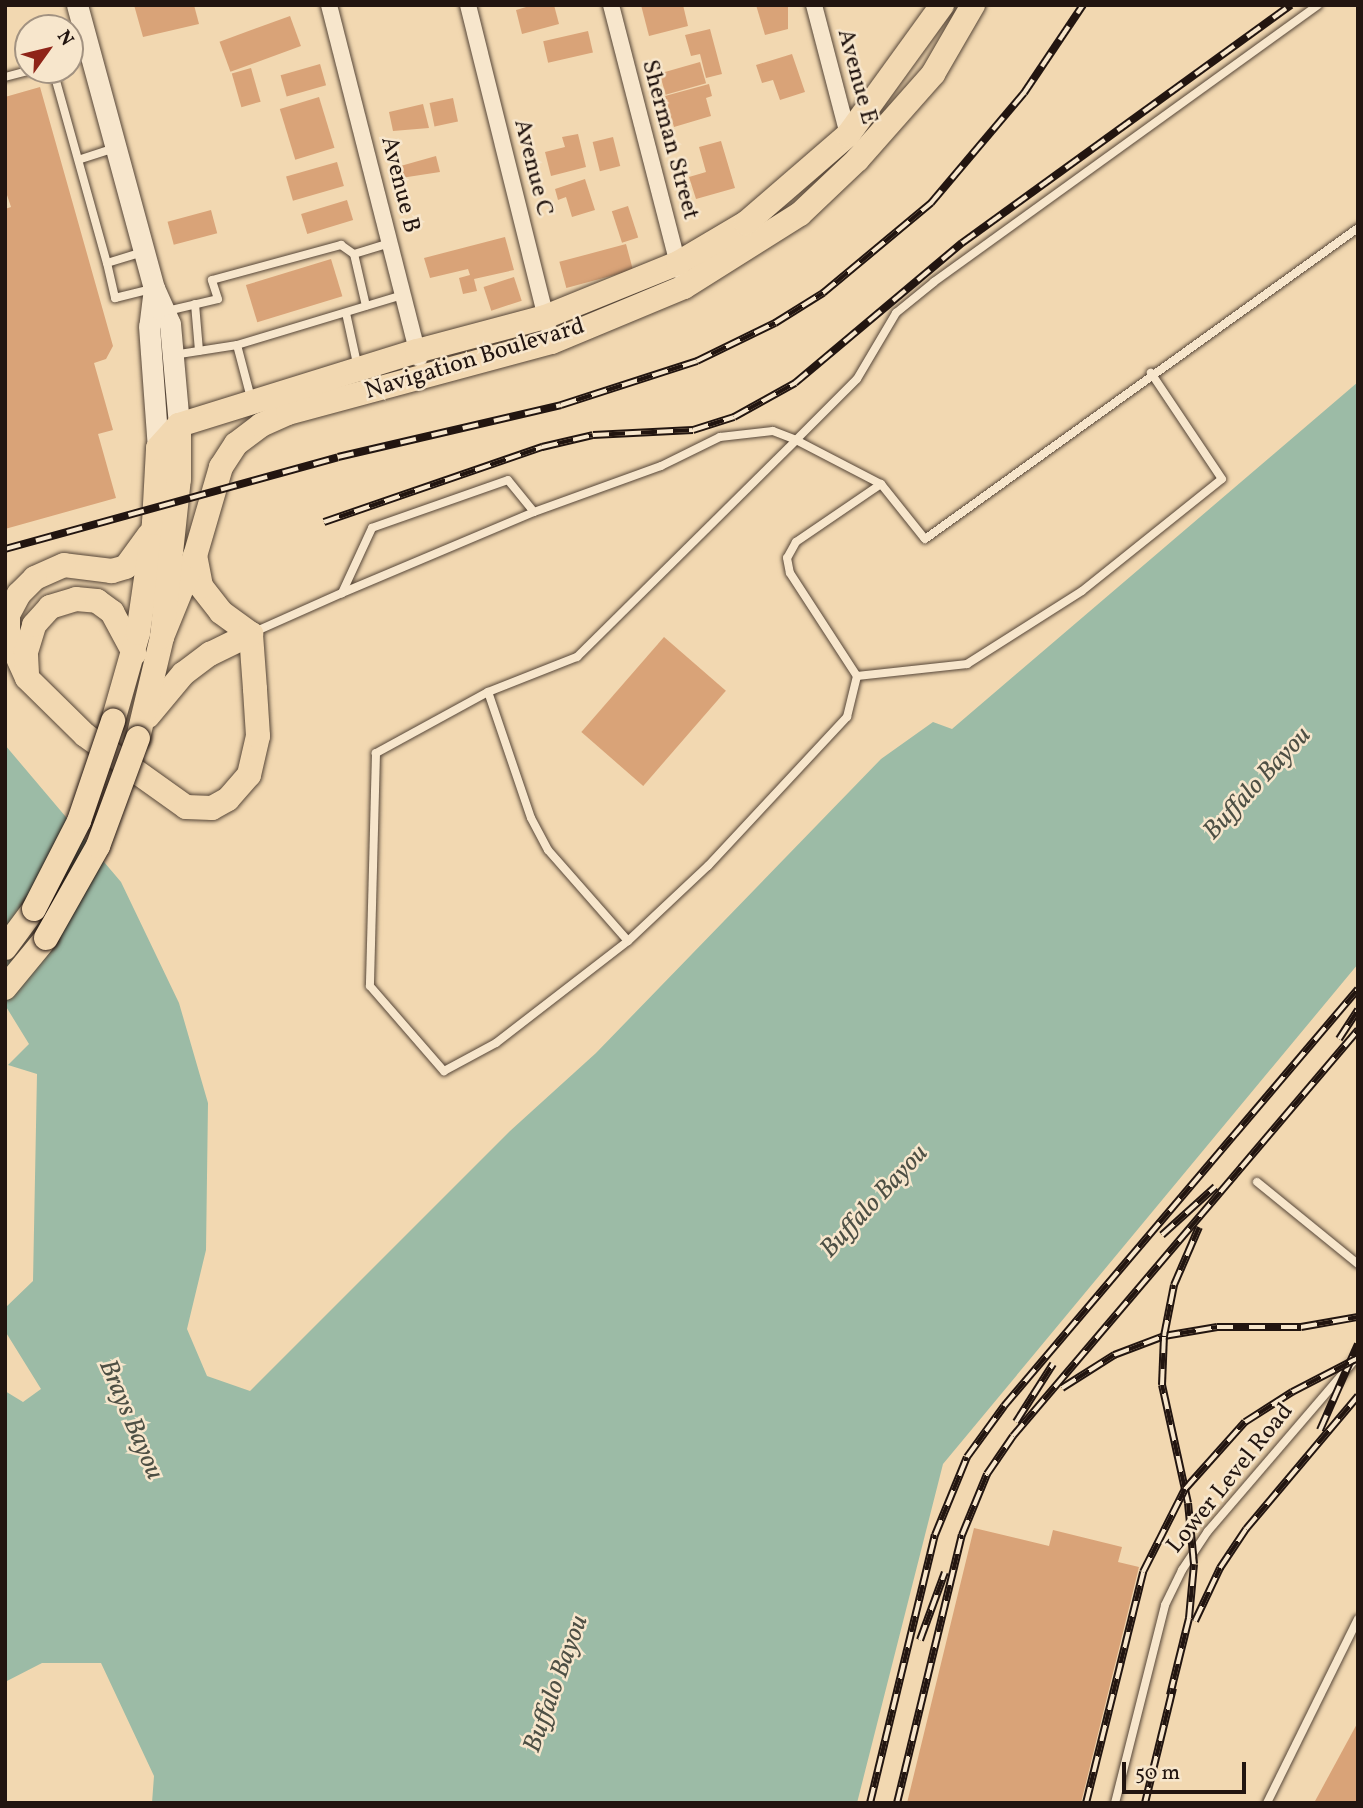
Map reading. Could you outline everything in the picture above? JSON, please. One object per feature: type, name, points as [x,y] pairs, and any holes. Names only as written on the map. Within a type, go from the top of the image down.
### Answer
[{"type":"main road","points":[[5,988],[46,938],[97,846],[142,729],[162,637],[178,491],[179,425],[173,355],[164,311],[154,288],[118,147],[77,5]]},
{"type":"main road","name":"Navigation Boulevard","points":[[179,425],[417,351],[545,317],[681,275],[848,135],[942,5]]},
{"type":"main road","name":"Navigation Boulevard","points":[[162,637],[195,556],[221,467],[236,444],[261,425],[288,413],[552,342],[800,214],[857,160],[933,74],[973,5]]},
{"type":"main road","points":[[5,948],[34,909],[79,821],[114,721],[134,653],[154,523],[158,448],[149,326],[154,288]]},
{"type":"main road","points":[[158,448],[179,425]]},
{"type":"main road","points":[[154,523],[127,567],[112,571],[64,565],[35,578],[19,594],[8,615],[8,636],[27,678],[85,735],[146,782],[186,807],[212,808],[228,799],[249,775],[258,736],[251,634],[221,612],[201,586],[195,556]]},
{"type":"main road","points":[[27,678],[26,652],[34,625],[50,607],[76,599],[97,601],[112,612],[134,653]]},
{"type":"main road","points":[[142,729],[183,674],[210,654],[251,634]]},
{"type":"street","name":"Avenue B","points":[[329,5],[424,376]]},
{"type":"street","name":"Avenue C","points":[[468,5],[552,342]]},
{"type":"street","name":"Sherman Street","points":[[611,5],[681,275]]},
{"type":"street","name":"Avenue E","points":[[814,5],[857,160]]},
{"type":"lane","points":[[881,484],[796,542],[787,558],[790,573],[857,676],[847,717],[708,866],[628,941],[496,1043],[444,1071],[370,986],[376,753],[488,692],[577,657],[857,379],[896,313],[933,282],[1318,5]]},
{"type":"lane","points":[[84,56],[91,54]]},
{"type":"lane","points":[[57,84],[81,159],[115,298],[154,288]]},
{"type":"lane","points":[[81,159],[118,147]]},
{"type":"lane","points":[[251,634],[534,512],[661,466],[720,437],[773,431],[796,440],[881,484],[925,539],[1151,373],[1358,229]]},
{"type":"lane","points":[[354,254],[390,243]]},
{"type":"lane","points":[[164,311],[218,299],[212,280],[341,245],[354,254],[366,306]]},
{"type":"lane","points":[[107,263],[146,252]]},
{"type":"lane","points":[[173,355],[237,345],[403,295]]},
{"type":"lane","points":[[195,304],[199,351]]},
{"type":"lane","points":[[346,313],[359,369]]},
{"type":"lane","points":[[237,345],[252,402]]},
{"type":"lane","points":[[857,676],[967,664],[1082,591],[1222,478],[1151,373]]},
{"type":"lane","points":[[342,593],[372,527],[508,481],[534,512]]},
{"type":"lane","points":[[488,692],[530,818],[548,850],[628,941]]},
{"type":"lane","points":[[1257,1182],[1358,1264]]},
{"type":"lane","name":"Lower Level Road","points":[[1115,1803],[1165,1605],[1182,1570],[1208,1531],[1358,1356]]},
{"type":"lane","points":[[1267,1803],[1358,1619]]},
{"type":"water","points":[[1358,382],[1358,964],[943,1464],[857,1803],[152,1803],[154,1776],[101,1663],[42,1663],[5,1682],[5,1391],[23,1402],[41,1389],[5,1331],[5,1308],[33,1281],[37,1074],[8,1065],[29,1044],[5,1005],[5,745],[121,882],[179,1003],[208,1103],[206,1250],[187,1329],[207,1376],[250,1391],[510,1131],[596,1053],[881,759],[933,722],[952,729]]},
{"type":"building","points":[[134,5],[194,5],[199,24],[143,37]]},
{"type":"building","points":[[533,5],[554,5],[559,24],[522,34],[516,10]]},
{"type":"building","points":[[641,5],[683,5],[688,26],[649,36]]},
{"type":"building","points":[[756,5],[788,6],[788,29],[765,35]]},
{"type":"building","points":[[290,16],[301,46],[230,72],[220,42]]},
{"type":"building","points":[[710,29],[722,74],[706,78],[700,54],[691,56],[685,35]]},
{"type":"building","points":[[588,31],[593,52],[548,63],[543,41]]},
{"type":"building","points":[[792,54],[805,92],[780,100],[773,80],[762,83],[756,65]]},
{"type":"building","points":[[700,62],[706,83],[666,95],[660,74]]},
{"type":"building","points":[[320,64],[326,85],[287,96],[281,75]]},
{"type":"building","points":[[251,68],[261,102],[241,107],[232,74]]},
{"type":"building","points":[[709,84],[712,96],[706,98],[711,116],[674,127],[665,96]]},
{"type":"building","points":[[40,87],[113,346],[106,359],[94,363],[113,430],[98,434],[116,498],[5,529],[5,209],[11,207],[5,189],[5,97]]},
{"type":"building","points":[[319,97],[334,148],[295,160],[280,109]]},
{"type":"building","points":[[453,98],[458,121],[435,126],[430,103]]},
{"type":"building","points":[[423,104],[429,128],[393,131],[389,112]]},
{"type":"building","points":[[578,134],[586,167],[551,176],[545,152],[565,147],[562,137]]},
{"type":"building","points":[[613,137],[620,166],[600,171],[593,142]]},
{"type":"building","points":[[721,141],[735,188],[696,199],[689,177],[706,172],[699,147]]},
{"type":"building","points":[[436,156],[440,172],[401,178],[397,167]]},
{"type":"building","points":[[337,162],[344,186],[293,201],[286,177]]},
{"type":"building","points":[[585,179],[595,210],[572,217],[566,197],[558,200],[555,189]]},
{"type":"building","points":[[347,200],[353,220],[307,234],[301,214]]},
{"type":"building","points":[[628,206],[638,237],[622,243],[612,211]]},
{"type":"building","points":[[211,210],[217,233],[174,245],[168,222]]},
{"type":"building","points":[[505,237],[514,270],[474,279],[477,291],[463,294],[459,278],[470,275],[468,269],[430,278],[424,258]]},
{"type":"building","points":[[626,244],[633,270],[566,288],[559,262]]},
{"type":"building","points":[[331,259],[342,296],[257,322],[246,285]]},
{"type":"building","points":[[514,277],[522,301],[491,311],[484,287]]},
{"type":"building","points":[[664,637],[726,691],[643,786],[581,732]]},
{"type":"building","points":[[974,1528],[1049,1546],[1053,1530],[1122,1547],[1118,1562],[1139,1567],[1081,1803],[907,1803]]},
{"type":"building","points":[[1358,1722],[1358,1803],[1314,1803]]},
{"type":"railway","points":[[5,549],[338,457],[561,405],[697,361],[775,323],[823,293],[931,203],[1024,93],[1083,5]]},
{"type":"railway","points":[[324,522],[542,447],[593,435],[693,430],[734,417],[795,383],[962,243],[1291,5]]},
{"type":"railway","points":[[870,1803],[935,1535],[967,1457],[1004,1406],[1358,989]]},
{"type":"railway","points":[[1339,1039],[1358,1010]]},
{"type":"railway","points":[[897,1803],[962,1535],[987,1474],[1013,1436],[1358,1030]]},
{"type":"railway","points":[[1162,1235],[1215,1187]]},
{"type":"railway","points":[[1170,1695],[1189,1618],[1194,1564],[1188,1503],[1162,1385],[1164,1336],[1174,1285],[1199,1227]]},
{"type":"railway","points":[[1062,1388],[1114,1355],[1164,1336],[1217,1327],[1301,1327],[1358,1317]]},
{"type":"railway","points":[[1320,1430],[1358,1344]]},
{"type":"railway","points":[[1086,1803],[1143,1572],[1185,1489],[1245,1422],[1292,1392],[1358,1358]]},
{"type":"railway","points":[[1016,1422],[1053,1364]]},
{"type":"railway","points":[[1195,1621],[1220,1568],[1246,1529],[1358,1396]]},
{"type":"railway","points":[[920,1640],[945,1572]]},
{"type":"railway","points":[[1145,1803],[1173,1688]]},
{"type":"water label","name":"Buffalo Bayou","points":[[1258,784]]},
{"type":"water label","name":"Buffalo Bayou","points":[[875,1202]]},
{"type":"water label","name":"Brays Bayou","points":[[130,1420]]},
{"type":"water label","name":"Buffalo Bayou","points":[[557,1684]]}]
